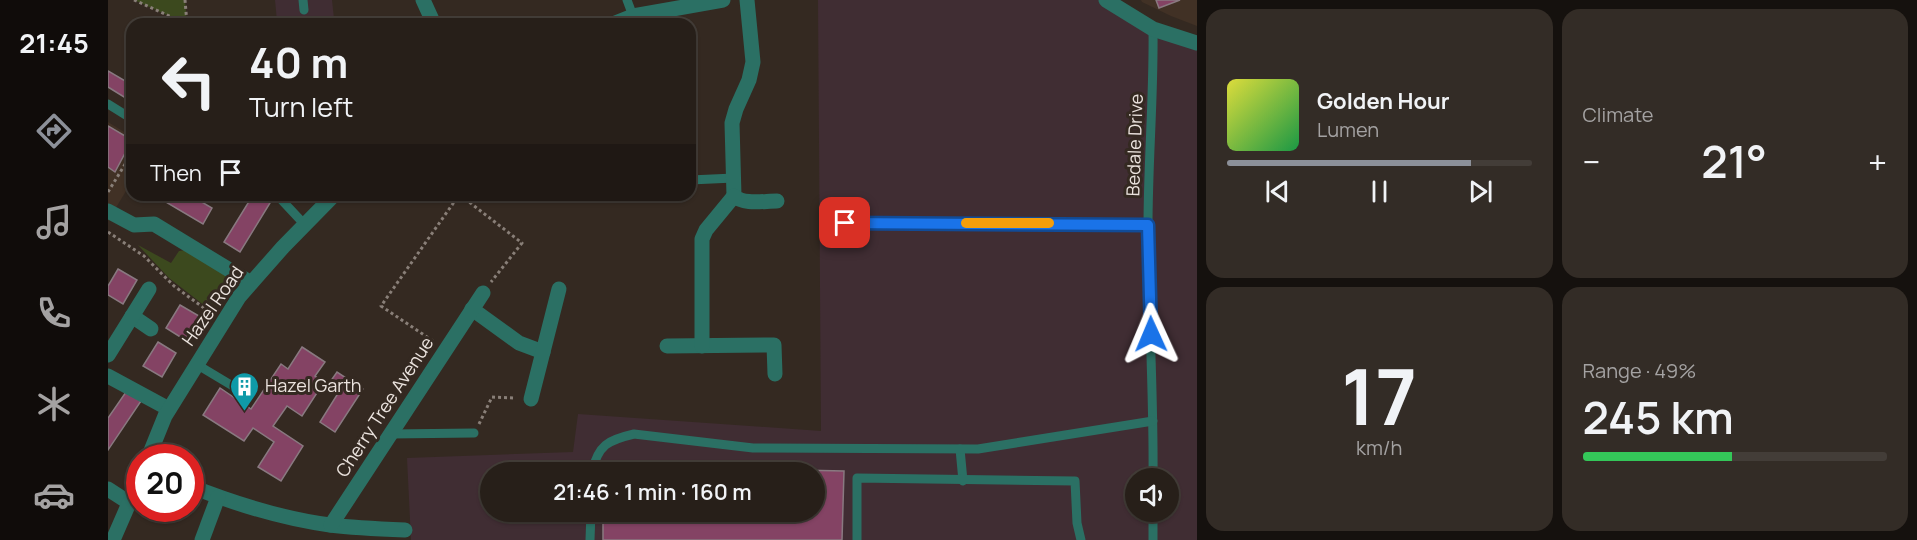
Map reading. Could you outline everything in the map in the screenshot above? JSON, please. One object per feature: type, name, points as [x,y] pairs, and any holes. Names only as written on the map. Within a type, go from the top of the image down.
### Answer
[{"type":"street","points":[[423,0],[431,18]]},
{"type":"street","points":[[628,18],[723,0]]},
{"type":"street","points":[[702,345],[702,239],[706,230],[734,196],[732,123],[749,80],[753,62],[747,0]]},
{"type":"street","points":[[1106,0],[1153,29],[1197,43]]},
{"type":"street","points":[[734,196],[744,201],[777,201]]},
{"type":"street","name":"Hazel Road","points":[[154,444],[169,409],[239,297],[328,201]]},
{"type":"street","points":[[112,213],[134,225],[154,224],[251,283]]},
{"type":"street","points":[[108,355],[149,289]]},
{"type":"street","points":[[531,399],[558,289]]},
{"type":"street","name":"Cherry Tree Avenue","points":[[331,525],[483,293]]},
{"type":"street","points":[[472,309],[527,347],[543,352]]},
{"type":"street","points":[[132,316],[151,329]]},
{"type":"street","points":[[667,346],[774,345],[775,374]]},
{"type":"street","points":[[108,376],[169,409]]},
{"type":"street","points":[[108,489],[126,501]]},
{"type":"street","points":[[204,491],[276,514],[331,525],[405,530]]},
{"type":"street","points":[[202,540],[218,496]]},
{"type":"street","points":[[113,540],[126,507]]},
{"type":"lane","points":[[303,0],[304,10]]},
{"type":"lane","points":[[627,0],[633,16]]},
{"type":"lane","name":"Bedale Drive","points":[[1153,29],[1154,73],[1148,225],[1153,468]]},
{"type":"lane","points":[[108,104],[126,115]]},
{"type":"lane","points":[[696,180],[734,178]]},
{"type":"lane","points":[[283,201],[305,225]]},
{"type":"lane","points":[[845,223],[1148,225]]},
{"type":"lane","points":[[196,364],[246,394]]},
{"type":"lane","points":[[595,462],[605,444],[634,434],[753,448],[978,449],[1153,421]]},
{"type":"lane","points":[[391,434],[474,433]]},
{"type":"lane","points":[[960,449],[963,481]]},
{"type":"lane","points":[[857,540],[857,478],[1075,481],[1077,523],[1081,540]]},
{"type":"lane","points":[[590,540],[591,522]]},
{"type":"lane","points":[[1153,522],[1153,540]]},
{"type":"path","points":[[134,0],[174,18]]},
{"type":"path","points":[[185,0],[186,18]]},
{"type":"path","points":[[108,192],[126,163]]},
{"type":"path","points":[[446,350],[381,306],[455,201]]},
{"type":"path","points":[[467,201],[522,243],[483,293]]},
{"type":"path","points":[[108,233],[144,256],[174,286],[222,322]]},
{"type":"path","points":[[474,433],[492,397],[531,399]]},
{"type":"shaded area","points":[[275,0],[332,0],[334,18],[277,18]]},
{"type":"shaded area","points":[[818,0],[1106,0],[1197,43],[1197,540],[411,540],[407,458],[573,452],[578,414],[821,431]]},
{"type":"shaded area","points":[[1141,0],[1197,0],[1197,26],[1171,16]]},
{"type":"shaded area","points":[[108,122],[126,133],[126,191],[108,221]]},
{"type":"green space","points":[[134,0],[185,0],[186,18],[174,18]]},
{"type":"green space","points":[[138,245],[171,263],[179,251],[186,250],[228,277],[232,285],[214,313],[169,278]]},
{"type":"building","points":[[1156,0],[1180,0],[1159,8]]},
{"type":"building","points":[[108,71],[126,82],[126,98],[108,87]]},
{"type":"building","points":[[108,126],[126,136],[126,151],[115,172],[108,167]]},
{"type":"building","points":[[164,201],[200,201],[212,208],[203,224]]},
{"type":"building","points":[[249,201],[270,203],[240,252],[224,242]]},
{"type":"building","points":[[118,269],[137,280],[123,304],[108,295],[108,286]]},
{"type":"building","points":[[180,305],[199,316],[185,340],[166,328]]},
{"type":"building","points":[[158,342],[176,353],[162,377],[143,366]]},
{"type":"building","name":"Hazel Garth","points":[[302,347],[325,362],[315,376],[328,385],[337,372],[363,389],[335,432],[320,422],[337,395],[322,385],[302,416],[287,406],[273,426],[303,446],[281,481],[258,467],[274,442],[253,428],[244,441],[203,415],[220,388],[251,409],[281,364],[288,369]]},
{"type":"building","points":[[126,392],[141,401],[108,450],[108,418]]},
{"type":"building","points":[[825,471],[844,471],[842,540],[603,540],[603,522],[825,522]]},
{"type":"slow traffic","points":[[966,223],[1049,223]]},
{"type":"place","name":"Hazel Garth","points":[[244,412]]},
{"type":"route","points":[[845,223],[1148,225],[1151,334]]}]
